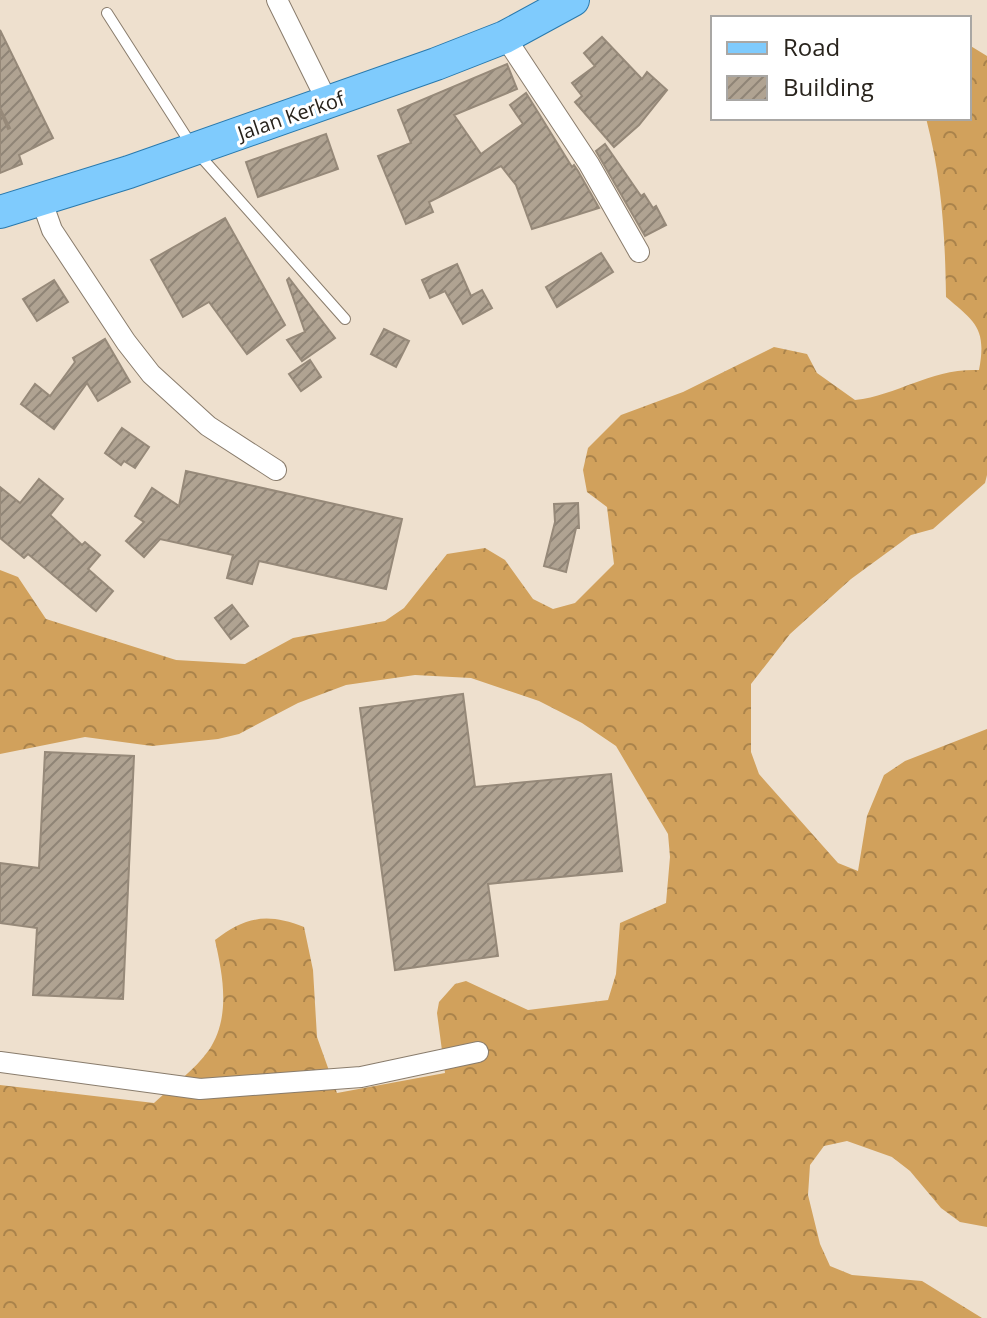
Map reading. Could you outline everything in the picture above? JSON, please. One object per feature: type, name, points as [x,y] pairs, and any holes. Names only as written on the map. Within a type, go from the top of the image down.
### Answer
[{"type":"main road","name":"Jalan Kerkof","points":[[0,212],[328,103],[505,37],[573,0]]},
{"type":"street","points":[[277,0],[328,103]]},
{"type":"street","points":[[505,37],[589,164],[639,252]]},
{"type":"street","points":[[41,199],[52,230],[126,342],[151,374],[208,426],[276,470]]},
{"type":"street","points":[[0,1062],[200,1089],[361,1077],[478,1052]]},
{"type":"lane","points":[[107,13],[194,149],[345,319]]},
{"type":"green space","points":[[971,46],[987,56],[985,483],[933,529],[911,535],[851,579],[790,634],[751,684],[751,752],[759,774],[838,863],[858,871],[867,816],[884,775],[905,761],[987,729],[987,1227],[960,1222],[941,1208],[910,1171],[892,1157],[847,1141],[824,1146],[810,1165],[808,1195],[820,1244],[830,1266],[852,1275],[922,1281],[982,1318],[0,1318],[0,1085],[154,1103],[197,1064],[216,1037],[223,996],[215,940],[237,926],[258,919],[279,920],[304,927],[313,970],[317,1037],[337,1093],[445,1073],[437,1013],[439,1002],[455,984],[466,981],[528,1010],[608,1000],[616,974],[620,923],[666,903],[670,857],[668,834],[616,746],[582,723],[539,701],[471,678],[415,675],[346,685],[298,703],[239,734],[218,739],[152,746],[85,737],[0,754],[0,570],[18,577],[46,619],[176,660],[245,664],[293,638],[385,621],[404,608],[447,554],[485,548],[505,560],[533,599],[553,609],[575,603],[614,564],[607,507],[587,492],[583,470],[588,448],[621,415],[683,392],[774,347],[807,354],[817,373],[855,400],[946,373],[979,370],[980,335],[965,313],[946,297],[942,207],[926,120],[971,120]]},
{"type":"building","points":[[0,30],[53,138],[19,155],[22,164],[0,173],[0,111],[10,128],[0,108]]},
{"type":"building","points":[[602,37],[642,79],[647,72],[667,90],[639,125],[614,147],[575,102],[582,96],[572,83],[595,66],[584,53]]},
{"type":"building","points":[[507,64],[517,89],[454,115],[481,154],[523,124],[510,105],[526,93],[599,208],[532,229],[516,185],[501,166],[429,202],[433,212],[406,224],[378,156],[411,143],[398,110]]},
{"type":"building","points":[[326,134],[338,169],[258,197],[246,162]]},
{"type":"building","points":[[605,144],[641,196],[644,194],[653,208],[656,206],[666,225],[645,236],[596,151]]},
{"type":"building","points":[[225,218],[285,325],[247,354],[209,302],[183,317],[151,260]]},
{"type":"building","points":[[601,253],[613,272],[557,307],[546,287]]},
{"type":"building","points":[[457,264],[471,296],[482,290],[492,308],[463,324],[445,291],[430,298],[422,280]]},
{"type":"building","points":[[289,278],[335,338],[302,361],[287,340],[305,332],[287,280]]},
{"type":"building","points":[[54,280],[68,302],[37,321],[23,299]]},
{"type":"building","points":[[384,329],[409,341],[396,367],[371,354]]},
{"type":"building","points":[[105,339],[130,382],[98,401],[87,383],[54,429],[21,404],[35,384],[50,396],[75,362],[73,358]]},
{"type":"building","points":[[310,360],[321,377],[301,391],[289,374]]},
{"type":"building","points":[[122,428],[149,447],[135,468],[124,461],[121,465],[105,453]]},
{"type":"building","points":[[186,471],[402,519],[386,589],[259,561],[252,584],[227,578],[233,555],[160,539],[144,557],[126,541],[144,522],[135,516],[152,488],[179,506]]},
{"type":"building","points":[[39,479],[63,499],[50,515],[82,545],[85,542],[100,555],[88,569],[113,591],[96,611],[28,554],[24,558],[0,538],[0,487],[20,503]]},
{"type":"building","points":[[578,503],[579,528],[576,528],[566,572],[544,566],[555,522],[554,504]]},
{"type":"building","points":[[232,605],[248,626],[231,639],[215,618]]},
{"type":"building","points":[[463,694],[475,787],[611,774],[622,871],[488,884],[498,956],[395,970],[360,708]]},
{"type":"building","points":[[45,752],[134,756],[123,999],[33,995],[37,928],[0,923],[0,863],[39,868]]}]
